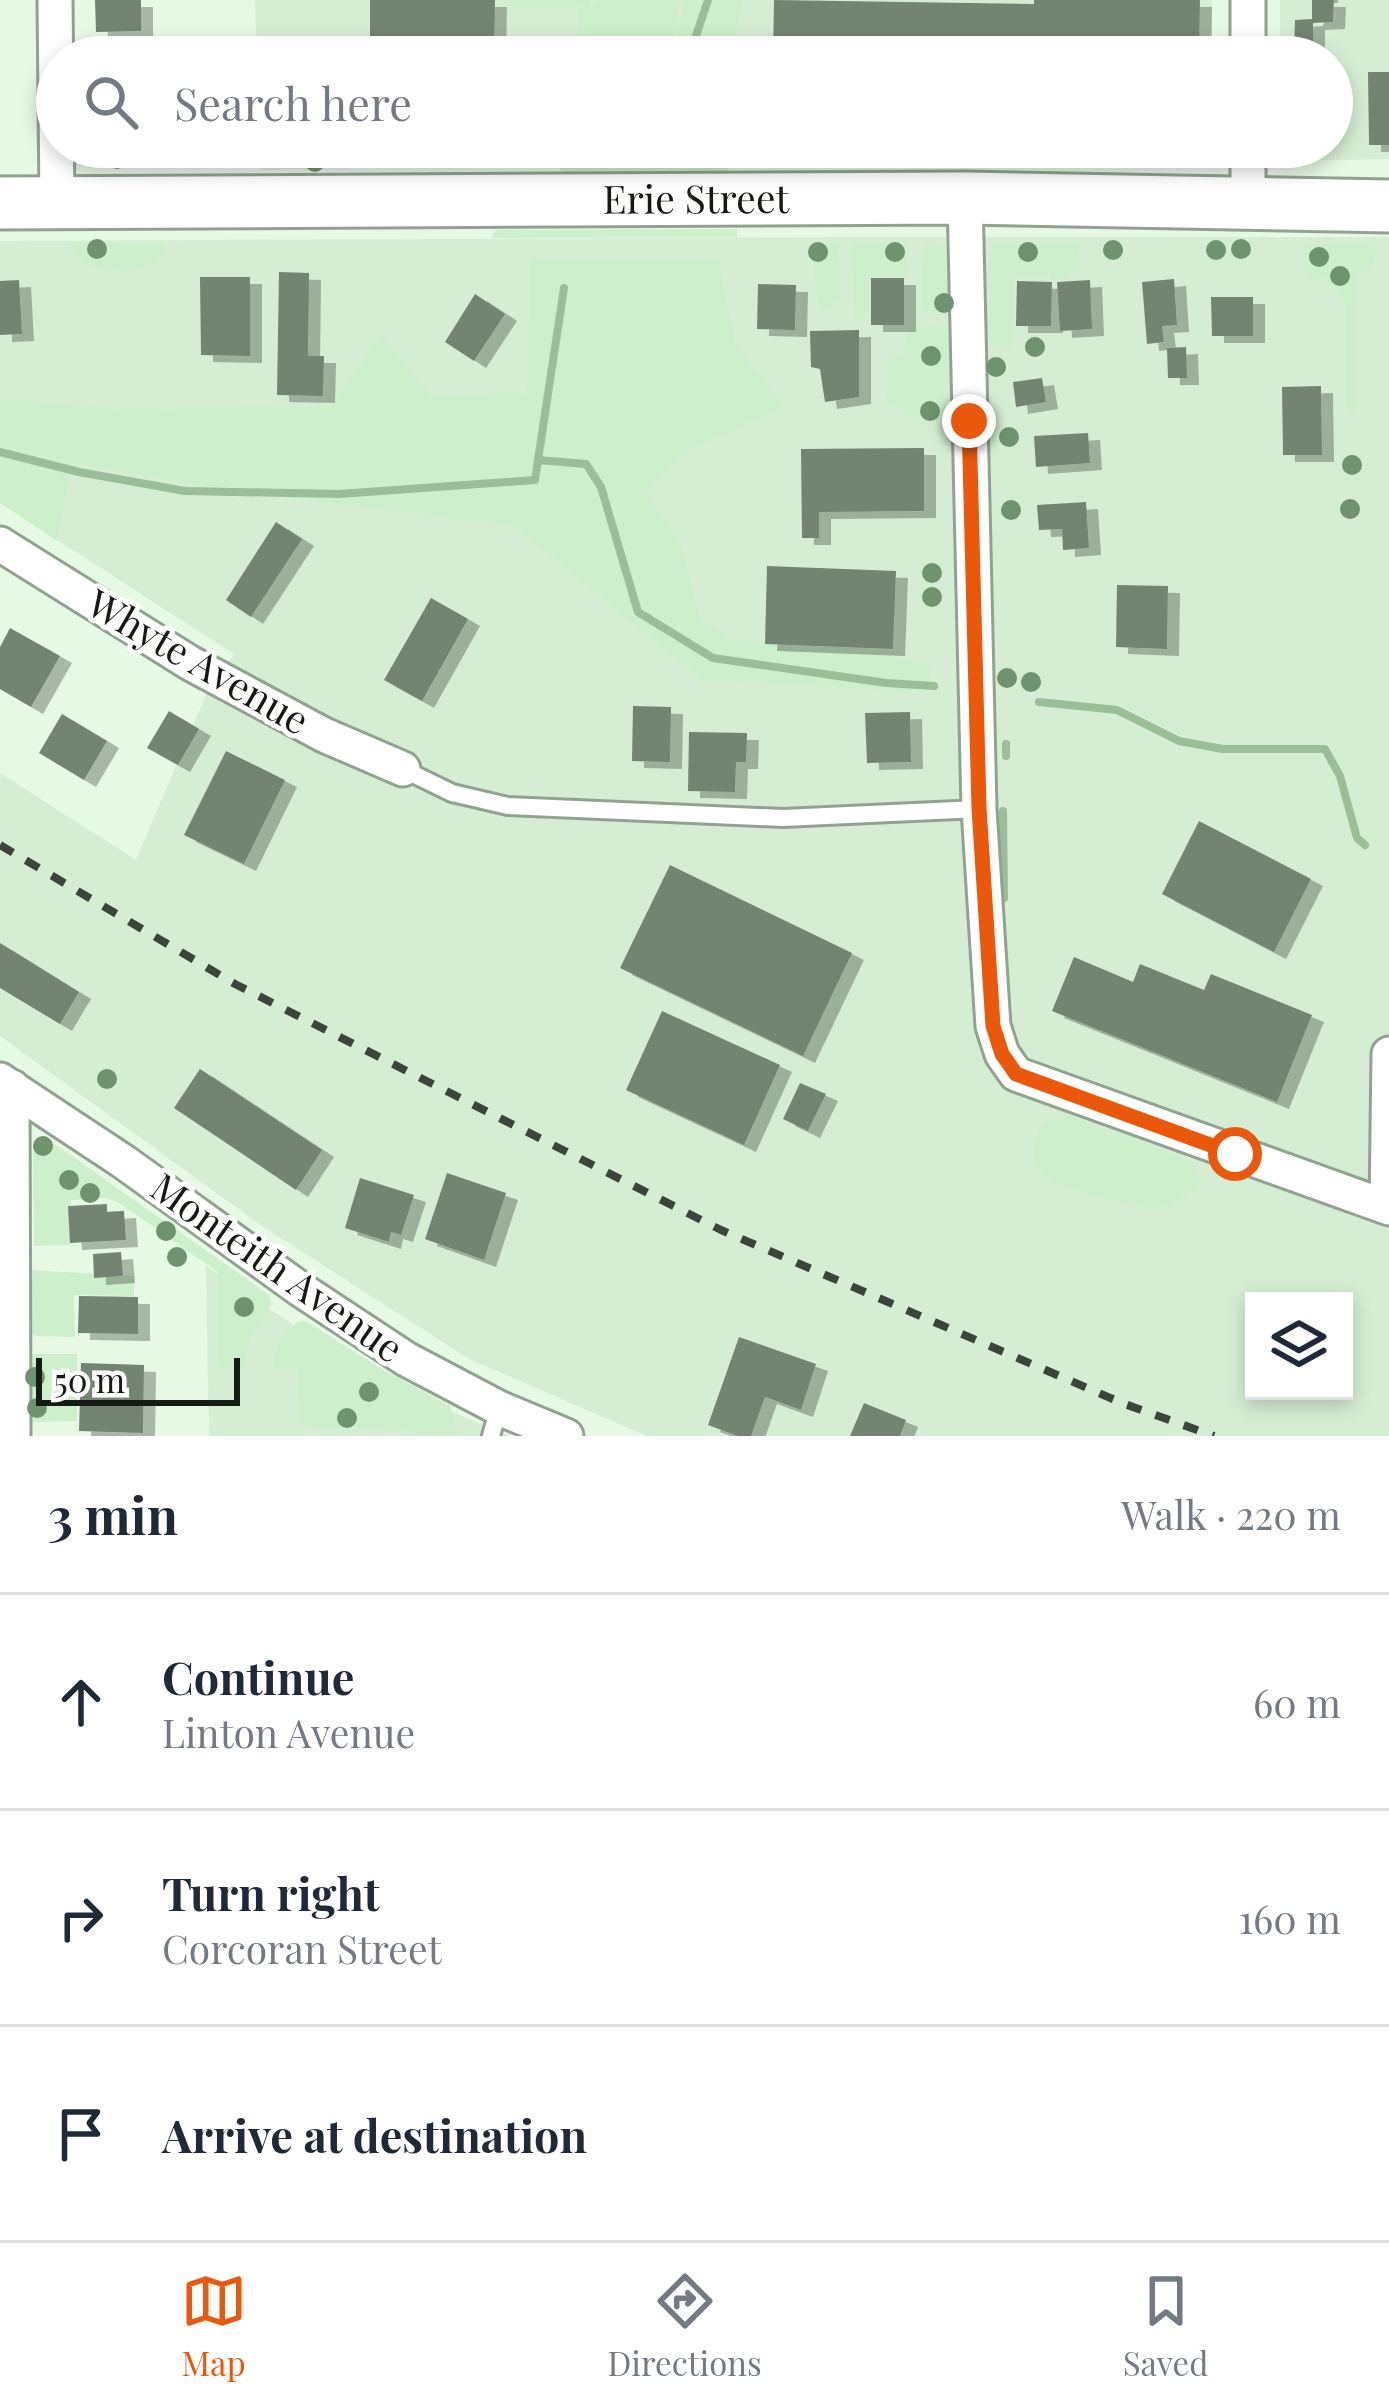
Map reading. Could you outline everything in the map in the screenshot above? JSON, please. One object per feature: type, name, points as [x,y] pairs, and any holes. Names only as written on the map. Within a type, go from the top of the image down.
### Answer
[{"type":"main road","name":"Erie Street","points":[[0,203],[965,198],[1389,206]]},
{"type":"street","points":[[55,0],[55,36]]},
{"type":"street","points":[[1248,0],[1248,36]]},
{"type":"street","points":[[57,168],[57,202]]},
{"type":"street","points":[[1248,168],[1248,203]]},
{"type":"street","points":[[965,198],[979,808],[993,1026],[1002,1054],[1016,1074],[1388,1207],[1389,1054]]},
{"type":"street","name":"Whyte Avenue","points":[[0,544],[190,663],[324,735],[403,769]]},
{"type":"street","points":[[6,1083],[13,1436]]},
{"type":"street","name":"Monteith Avenue","points":[[6,1083],[495,1422],[566,1436]]},
{"type":"lane","points":[[403,769],[452,793],[508,806],[783,818],[979,808]]},
{"type":"path","points":[[1317,36],[1317,27],[1336,26],[1336,0]]},
{"type":"shaded area","points":[[255,0],[1212,0],[1212,36],[256,36]]},
{"type":"shaded area","points":[[506,0],[590,0],[590,5],[597,0],[680,0],[674,36],[578,36],[579,8],[583,6],[506,6]]},
{"type":"shaded area","points":[[685,0],[742,0],[736,36],[677,36]]},
{"type":"shaded area","points":[[1280,0],[1389,0],[1389,159],[1353,160],[1353,36],[1280,36]]},
{"type":"shaded area","points":[[560,168],[728,169],[724,180],[563,177]]},
{"type":"shaded area","points":[[737,229],[737,237],[493,238],[495,230]]},
{"type":"shaded area","points":[[1389,237],[1389,1436],[647,1436],[469,1359],[262,1226],[0,1036],[0,773],[136,860],[206,695],[234,654],[0,503],[0,241]]},
{"type":"shaded area","points":[[70,243],[167,244],[145,266],[123,271],[90,265]]},
{"type":"shaded area","points":[[839,243],[840,301],[823,309],[816,287],[816,244]]},
{"type":"shaded area","points":[[1079,243],[1080,273],[1069,272],[1067,278],[1050,281],[1050,275],[1015,276],[1011,347],[986,345],[988,254],[994,245]]},
{"type":"shaded area","points":[[1303,243],[1363,244],[1372,246],[1377,254],[1356,279],[1356,411],[1349,411],[1346,403],[1346,302],[1323,278],[1305,273]]},
{"type":"shaded area","points":[[907,244],[908,276],[868,277],[868,319],[854,320],[852,245]]},
{"type":"shaded area","points":[[924,245],[941,246],[949,255],[955,310],[921,309]]},
{"type":"shaded area","points":[[530,260],[718,260],[736,344],[784,406],[689,451],[646,491],[682,549],[700,617],[731,641],[864,647],[931,668],[927,692],[702,679],[514,525],[242,492],[72,463],[57,541],[0,503],[0,399],[129,410],[331,405],[382,336],[432,397],[527,393]]},
{"type":"shaded area","points":[[906,324],[954,332],[953,393],[946,392],[945,398],[954,399],[954,416],[904,416],[903,406],[887,405],[888,358],[904,355]]},
{"type":"shaded area","points":[[1069,1116],[1191,1163],[1201,1183],[1171,1204],[1149,1208],[1098,1197],[1050,1178],[1035,1159],[1037,1137],[1050,1121]]},
{"type":"shaded area","points":[[45,1137],[269,1295],[272,1303],[249,1341],[244,1369],[219,1366],[218,1272],[119,1203],[106,1198],[71,1200],[70,1245],[34,1246],[33,1145]]},
{"type":"shaded area","points":[[206,1266],[373,1378],[509,1436],[209,1436]]},
{"type":"shaded area","points":[[29,1270],[134,1276],[134,1296],[74,1295],[75,1337],[37,1336],[27,1332]]},
{"type":"shaded area","points":[[300,1321],[450,1406],[459,1436],[316,1428],[300,1423],[298,1369],[273,1368],[281,1341]]},
{"type":"shaded area","points":[[31,1354],[77,1354],[77,1421],[31,1422]]},
{"type":"building","points":[[95,0],[141,0],[141,31],[96,32]]},
{"type":"building","points":[[370,0],[495,0],[494,36],[370,36]]},
{"type":"building","points":[[774,0],[1034,4],[1034,0],[1200,0],[1199,36],[773,36]]},
{"type":"building","points":[[1312,0],[1334,0],[1333,22],[1313,23],[1313,36],[1295,36],[1295,20],[1312,19]]},
{"type":"building","points":[[1368,72],[1389,72],[1389,145],[1369,145]]},
{"type":"building","points":[[279,272],[309,273],[308,356],[324,356],[323,396],[277,395]]},
{"type":"building","points":[[200,277],[250,277],[250,356],[201,355]]},
{"type":"building","points":[[871,278],[904,278],[904,325],[871,325]]},
{"type":"building","points":[[1174,279],[1177,325],[1162,326],[1164,342],[1147,344],[1142,282]]},
{"type":"building","points":[[19,280],[22,334],[0,335],[0,281]]},
{"type":"building","points":[[1090,280],[1092,329],[1060,331],[1057,282]]},
{"type":"building","points":[[1017,281],[1052,282],[1051,326],[1016,326]]},
{"type":"building","points":[[758,284],[796,285],[795,330],[757,329]]},
{"type":"building","points":[[475,294],[505,314],[474,361],[445,342]]},
{"type":"building","points":[[1211,297],[1253,297],[1253,336],[1212,336]]},
{"type":"building","points":[[859,330],[859,397],[825,402],[820,369],[811,367],[810,331]]},
{"type":"building","points":[[1186,347],[1187,378],[1168,378],[1167,348]]},
{"type":"building","points":[[1042,378],[1046,402],[1016,407],[1013,382]]},
{"type":"building","points":[[1321,386],[1322,455],[1283,455],[1282,387]]},
{"type":"building","points":[[1088,433],[1090,463],[1036,467],[1034,436]]},
{"type":"building","points":[[924,448],[924,511],[819,512],[819,538],[802,538],[801,449]]},
{"type":"building","points":[[1086,502],[1089,548],[1063,550],[1062,529],[1039,530],[1037,505]]},
{"type":"building","points":[[276,522],[302,539],[251,617],[226,600]]},
{"type":"building","points":[[767,566],[896,571],[893,649],[765,644]]},
{"type":"building","points":[[1117,585],[1168,586],[1167,649],[1116,647]]},
{"type":"building","points":[[431,598],[468,619],[422,701],[384,680]]},
{"type":"building","points":[[10,628],[60,656],[31,707],[0,689],[0,647]]},
{"type":"building","points":[[633,706],[671,707],[670,762],[632,761]]},
{"type":"building","points":[[169,711],[199,729],[178,765],[147,748]]},
{"type":"building","points":[[910,712],[911,762],[867,763],[865,713]]},
{"type":"building","points":[[62,714],[107,741],[84,780],[39,753]]},
{"type":"building","points":[[689,732],[747,733],[746,762],[736,762],[735,792],[688,791]]},
{"type":"building","points":[[226,751],[285,780],[244,864],[184,835]]},
{"type":"building","points":[[1199,821],[1311,879],[1274,952],[1162,894]]},
{"type":"building","points":[[670,865],[852,953],[803,1056],[620,968]]},
{"type":"building","points":[[0,943],[79,992],[60,1024],[0,988]]},
{"type":"building","points":[[1074,957],[1133,982],[1140,964],[1204,990],[1211,974],[1312,1015],[1277,1102],[1052,1011]]},
{"type":"building","points":[[662,1011],[780,1065],[744,1145],[626,1090]]},
{"type":"building","points":[[200,1069],[322,1150],[296,1190],[174,1108]]},
{"type":"building","points":[[800,1083],[826,1094],[808,1131],[783,1119]]},
{"type":"building","points":[[447,1173],[506,1193],[484,1260],[425,1239]]},
{"type":"building","points":[[360,1178],[414,1195],[401,1235],[391,1232],[389,1242],[345,1228]]},
{"type":"building","points":[[107,1204],[107,1212],[124,1211],[126,1240],[70,1243],[68,1206]]},
{"type":"building","points":[[121,1252],[123,1276],[94,1278],[93,1254]]},
{"type":"building","points":[[79,1296],[138,1297],[138,1334],[78,1333]]},
{"type":"building","points":[[739,1337],[816,1364],[801,1410],[765,1397],[751,1436],[708,1425]]},
{"type":"building","points":[[81,1363],[144,1365],[143,1433],[79,1431]]},
{"type":"building","points":[[864,1403],[906,1420],[900,1436],[850,1436]]},
{"type":"waterway","points":[[696,36],[708,0]]},
{"type":"waterway","points":[[0,452],[185,491],[339,494],[535,480],[564,288]]},
{"type":"waterway","points":[[538,460],[586,464],[601,487],[638,612],[713,658],[934,686]]},
{"type":"waterway","points":[[1039,702],[1117,710],[1179,741],[1223,749],[1325,749],[1340,776],[1357,838],[1365,845]]},
{"type":"waterway","points":[[1006,744],[1006,756]]},
{"type":"waterway","points":[[1003,811],[1004,898]]},
{"type":"railway","points":[[0,845],[235,984],[721,1230],[1122,1403],[1214,1436]]},
{"type":"route","points":[[969,421],[979,808],[993,1026],[1002,1054],[1016,1074],[1235,1154]]}]
